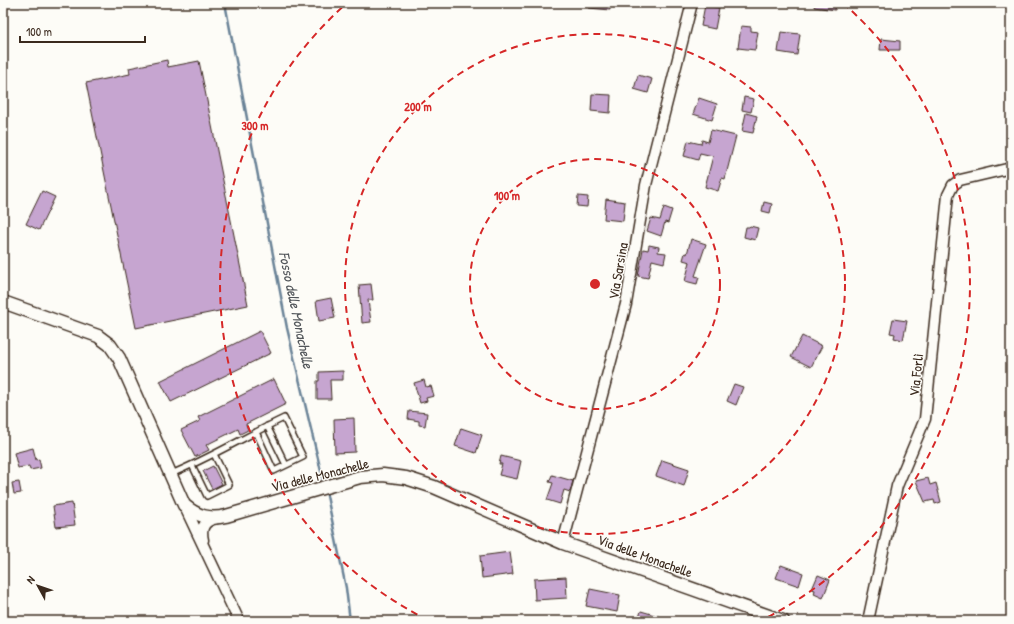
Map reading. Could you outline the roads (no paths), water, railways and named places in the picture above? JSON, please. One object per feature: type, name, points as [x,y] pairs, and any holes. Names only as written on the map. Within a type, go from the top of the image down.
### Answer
[{"type":"street","name":"Via Sarsina","points":[[563,542],[625,310],[646,185],[692,3]]},
{"type":"street","name":"Via Forlì","points":[[868,621],[897,486],[925,419],[948,195],[953,185],[960,180],[1011,168]]},
{"type":"street","points":[[3,302],[81,329],[98,336],[110,345],[119,358],[184,505],[239,621]]},
{"type":"street","name":"Via delle Monachelle","points":[[184,505],[202,516],[213,518],[223,517],[315,489],[370,475],[406,478],[434,487],[563,542],[761,617],[783,621]]},
{"type":"street","points":[[205,548],[202,533],[204,525],[210,519],[223,517]]},
{"type":"lane","points":[[171,474],[192,465],[267,426],[284,418],[302,457],[274,471],[256,432]]},
{"type":"lane","points":[[267,426],[286,465]]},
{"type":"lane","points":[[192,465],[207,496],[230,485],[214,454]]},
{"type":"waterway","name":"Fosso delle Monachelle","points":[[225,3],[287,328],[324,484]]},
{"type":"waterway","name":"Fosso delle Monachelle","points":[[326,491],[346,588],[350,621]]}]
